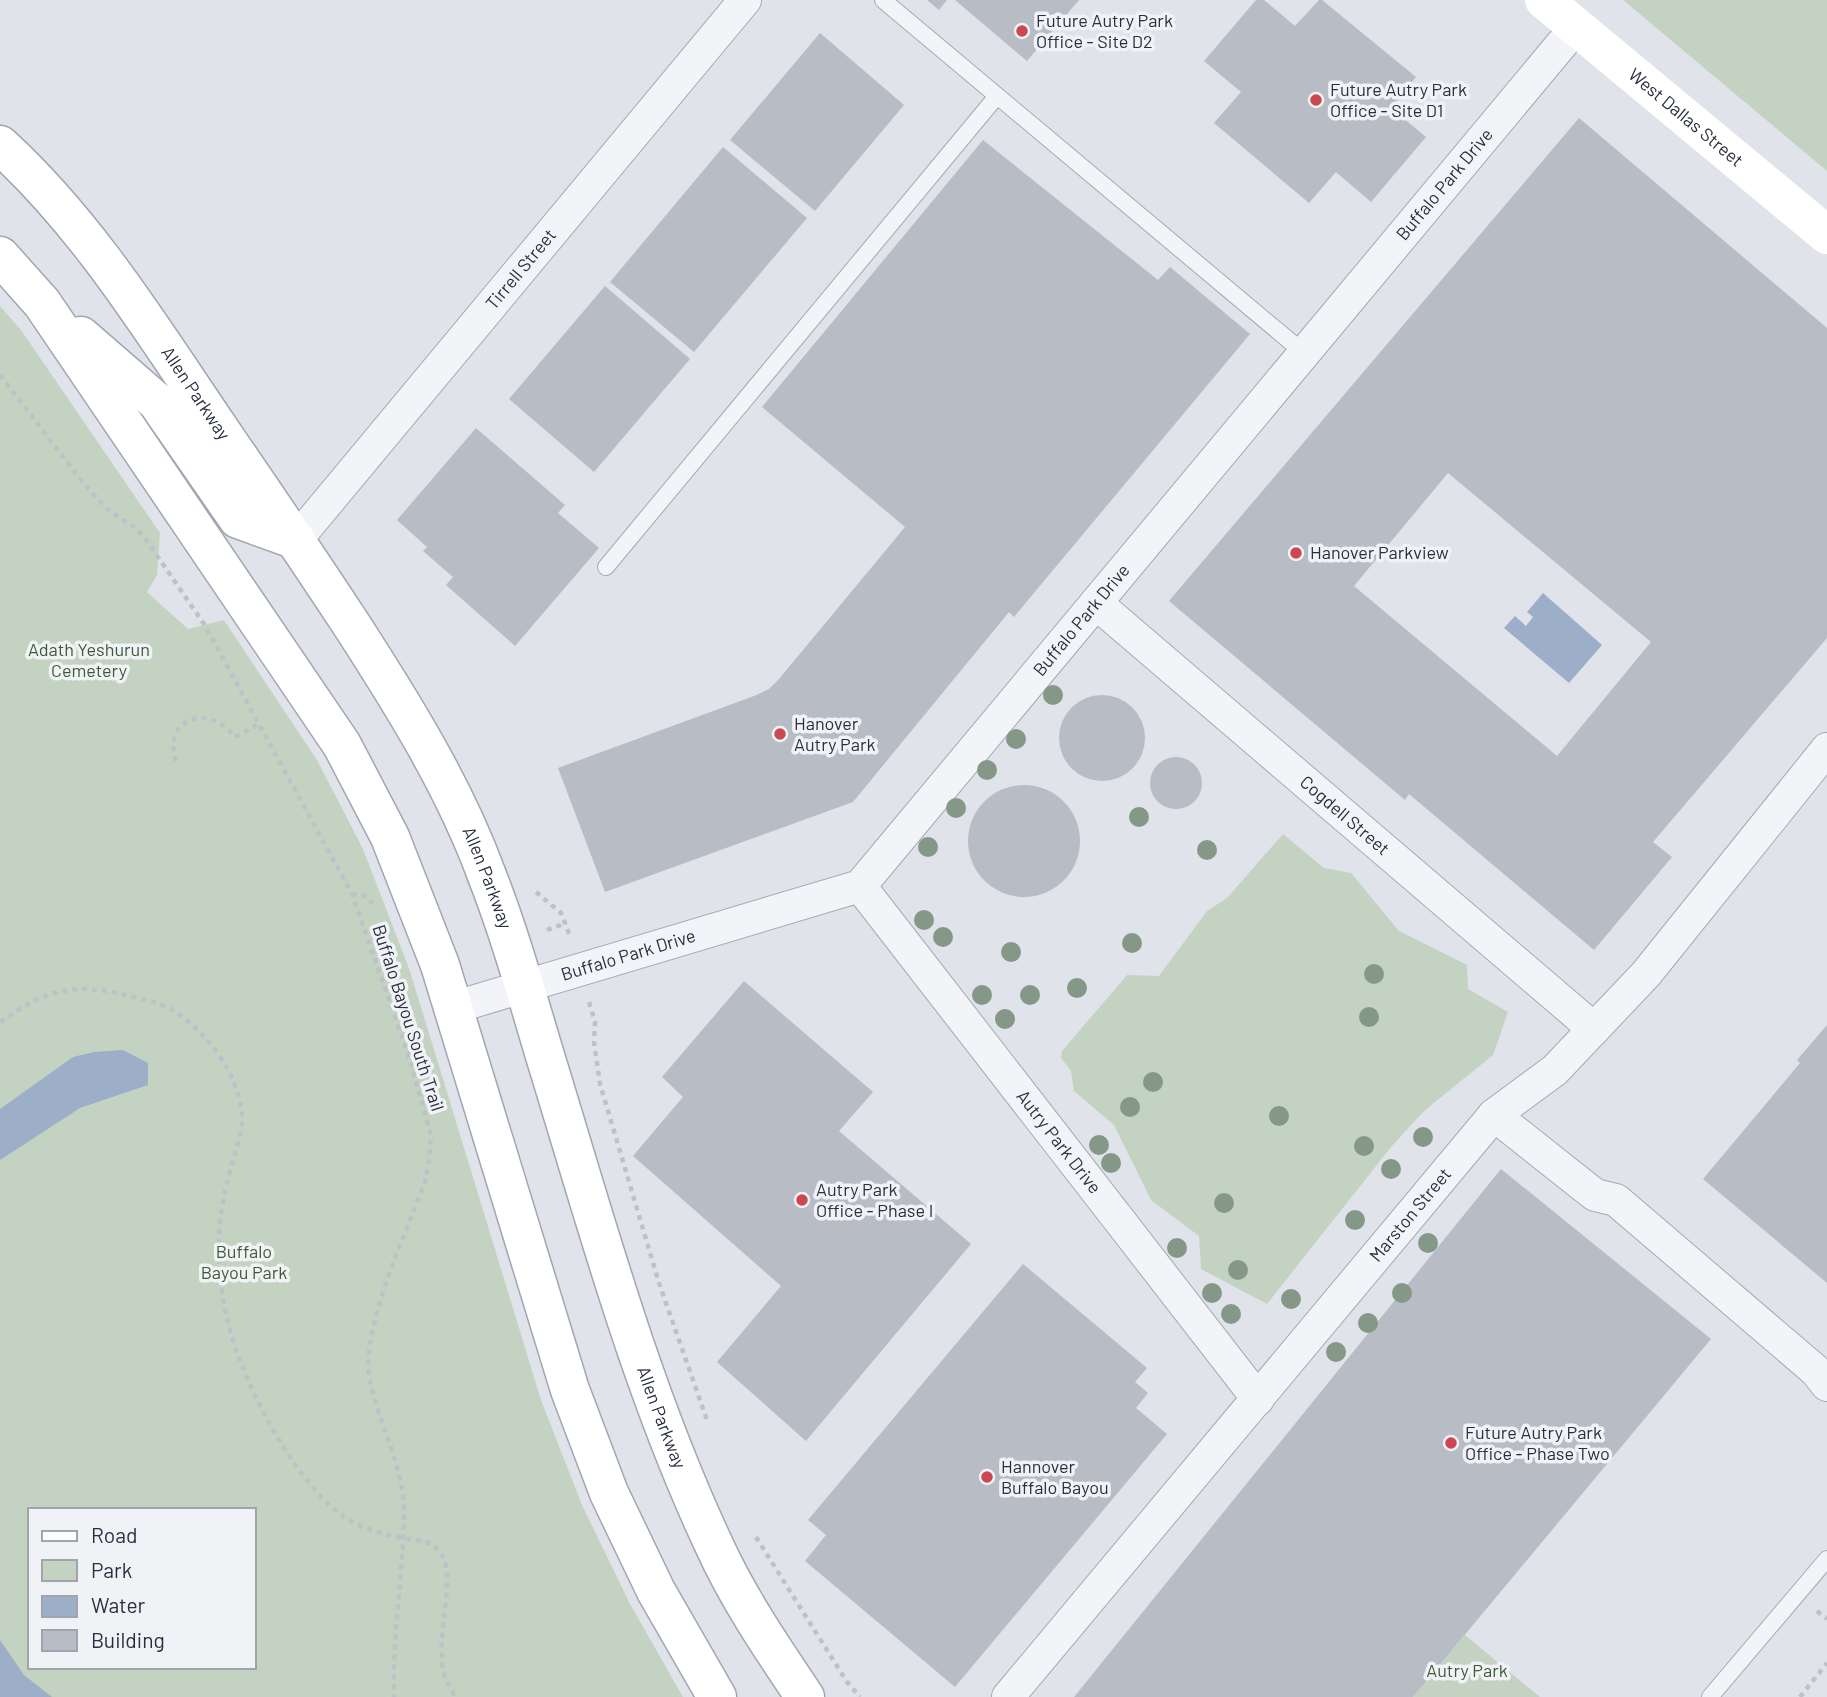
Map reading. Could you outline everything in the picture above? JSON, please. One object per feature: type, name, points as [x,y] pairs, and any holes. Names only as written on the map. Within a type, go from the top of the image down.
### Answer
[{"type":"main road","name":"West Dallas Street","points":[[1544,0],[1827,235]]},
{"type":"main road","name":"Allen Parkway","points":[[0,145],[22,165],[101,257],[296,540],[408,710],[485,869],[637,1350],[673,1452],[715,1549],[776,1654],[805,1697]]},
{"type":"main road","points":[[0,256],[42,303],[157,402],[238,519],[296,540]]},
{"type":"main road","points":[[42,303],[342,745],[390,837],[440,965],[569,1390],[609,1493],[656,1591],[717,1697]]},
{"type":"street","name":"Tirrell Street","points":[[296,540],[745,0]]},
{"type":"street","name":"Buffalo Park Drive","points":[[452,1008],[860,886],[1576,27]]},
{"type":"street","name":"Cogdell Street","points":[[1096,603],[1594,1029]]},
{"type":"street","name":"Marston Street","points":[[1008,1697],[1494,1115],[1555,1070],[1646,974],[1827,749]]},
{"type":"street","name":"Autry Park Drive","points":[[860,886],[1258,1399]]},
{"type":"street","points":[[1494,1115],[1595,1195],[1616,1200],[1816,1371],[1827,1385]]},
{"type":"lane","points":[[883,0],[1304,354]]},
{"type":"lane","points":[[606,567],[997,96]]},
{"type":"lane","points":[[1710,1697],[1827,1559]]},
{"type":"path","name":"Buffalo Bayou South Trail","points":[[0,375],[86,486],[106,508],[138,530],[204,624],[352,894],[409,1058],[431,1135],[429,1161],[425,1182],[376,1311],[368,1353],[369,1379],[401,1484],[404,1510],[393,1663],[394,1697]]},
{"type":"path","points":[[176,761],[173,743],[190,719],[198,717],[219,721],[235,737],[259,724]]},
{"type":"path","points":[[0,1022],[51,992],[77,988],[101,989],[158,1003],[170,1009],[206,1040],[219,1057],[235,1084],[240,1101],[242,1126],[222,1211],[219,1249],[224,1303],[239,1358],[293,1462],[319,1495],[344,1517],[370,1530],[434,1546],[444,1558],[447,1573],[442,1632],[443,1672],[455,1697]]},
{"type":"path","points":[[592,1008],[600,1084],[659,1283],[710,1429]]},
{"type":"path","points":[[751,1528],[847,1682],[860,1697]]},
{"type":"path","points":[[1800,1697],[1827,1664]]},
{"type":"green space","points":[[1623,0],[1827,0],[1827,171]]},
{"type":"green space","name":"Buffalo Bayou Park","points":[[0,306],[21,330],[160,533],[157,575],[147,592],[188,629],[224,620],[317,760],[363,849],[410,971],[541,1400],[582,1505],[630,1604],[683,1697],[0,1697]]},
{"type":"green space","points":[[1283,834],[1324,868],[1351,873],[1399,931],[1467,965],[1468,989],[1508,1012],[1493,1055],[1424,1111],[1391,1147],[1267,1304],[1201,1269],[1199,1236],[1151,1200],[1114,1125],[1074,1091],[1071,1071],[1061,1058],[1062,1051],[1127,975],[1159,976],[1207,911],[1227,898]]},
{"type":"green space","name":"Autry Park","points":[[1465,1635],[1540,1697],[1413,1697]]},
{"type":"water","points":[[1543,593],[1602,645],[1569,683],[1504,628],[1515,616],[1526,626],[1533,617],[1527,612]]},
{"type":"water","points":[[123,1050],[148,1063],[148,1085],[80,1108],[0,1160],[0,1109],[73,1057]]},
{"type":"water","points":[[0,1640],[24,1675],[52,1697],[0,1697]]},
{"type":"building","points":[[927,0],[947,0],[939,10]]},
{"type":"building","name":"Future Autry Park Office - Site D2","points":[[955,0],[1079,0],[1027,61]]},
{"type":"building","name":"Future Autry Park Office - Site D1","points":[[1256,0],[1264,0],[1295,26],[1322,0],[1416,77],[1391,108],[1426,137],[1371,202],[1336,172],[1309,203],[1214,123],[1241,92],[1204,61]]},
{"type":"building","points":[[820,33],[904,105],[815,211],[730,140]]},
{"type":"building","name":"Hanover Parkview","points":[[1579,118],[1827,328],[1827,638],[1653,842],[1672,857],[1594,950],[1409,794],[1405,800],[1169,601]],"holes":[[[1448,473],[1651,642],[1557,756],[1354,586]]]},
{"type":"building","points":[[983,140],[1158,280],[1170,267],[1250,334],[1014,617],[1009,612],[853,802],[605,892],[558,768],[769,689],[905,527],[762,407]]},
{"type":"building","points":[[723,147],[807,218],[694,352],[610,282]]},
{"type":"building","points":[[605,286],[690,359],[594,472],[509,399]]},
{"type":"building","points":[[476,428],[565,505],[558,513],[599,548],[515,646],[446,585],[453,577],[423,551],[427,547],[397,520]]},
{"type":"building","points":[[1102,695],[1126,702],[1138,714],[1145,738],[1138,762],[1126,774],[1102,781],[1078,774],[1066,762],[1059,738],[1066,714],[1078,702]]},
{"type":"building","points":[[1176,757],[1195,764],[1202,783],[1195,802],[1176,809],[1157,802],[1150,783],[1157,764]]},
{"type":"building","points":[[1024,785],[1045,790],[1063,802],[1075,820],[1080,841],[1075,862],[1063,880],[1045,892],[1024,897],[1003,892],[985,880],[973,862],[968,841],[973,820],[985,802],[1003,790]]},
{"type":"building","name":"Autry Park Office - Phase I","points":[[744,981],[873,1092],[839,1131],[971,1244],[806,1441],[717,1362],[781,1286],[633,1156],[683,1097],[662,1077]]},
{"type":"building","points":[[1827,1025],[1827,1283],[1703,1179],[1800,1063],[1797,1060]]},
{"type":"building","name":"Future Autry Park Office - Phase Two","points":[[1501,1169],[1711,1339],[1413,1697],[1074,1697]]},
{"type":"building","name":"Hannover Buffalo Bayou","points":[[1023,1264],[1147,1368],[1135,1382],[1148,1393],[1136,1408],[1167,1434],[955,1687],[805,1561],[826,1535],[808,1520]]},
{"type":"place","name":"Future Autry Park Office - Site D2","points":[[1022,31]]},
{"type":"place","name":"Future Autry Park Office - Site D1","points":[[1316,100]]},
{"type":"place","name":"Hanover Parkview","points":[[1296,553]]},
{"type":"place","name":"Hanover Autry Park","points":[[780,734]]},
{"type":"place","name":"Autry Park Office - Phase I","points":[[802,1200]]},
{"type":"place","name":"Future Autry Park Office - Phase Two","points":[[1451,1443]]},
{"type":"place","name":"Hannover Buffalo Bayou","points":[[987,1477]]},
{"type":"park label","name":"Adath Yeshurun Cemetery","points":[[89,660]]}]
